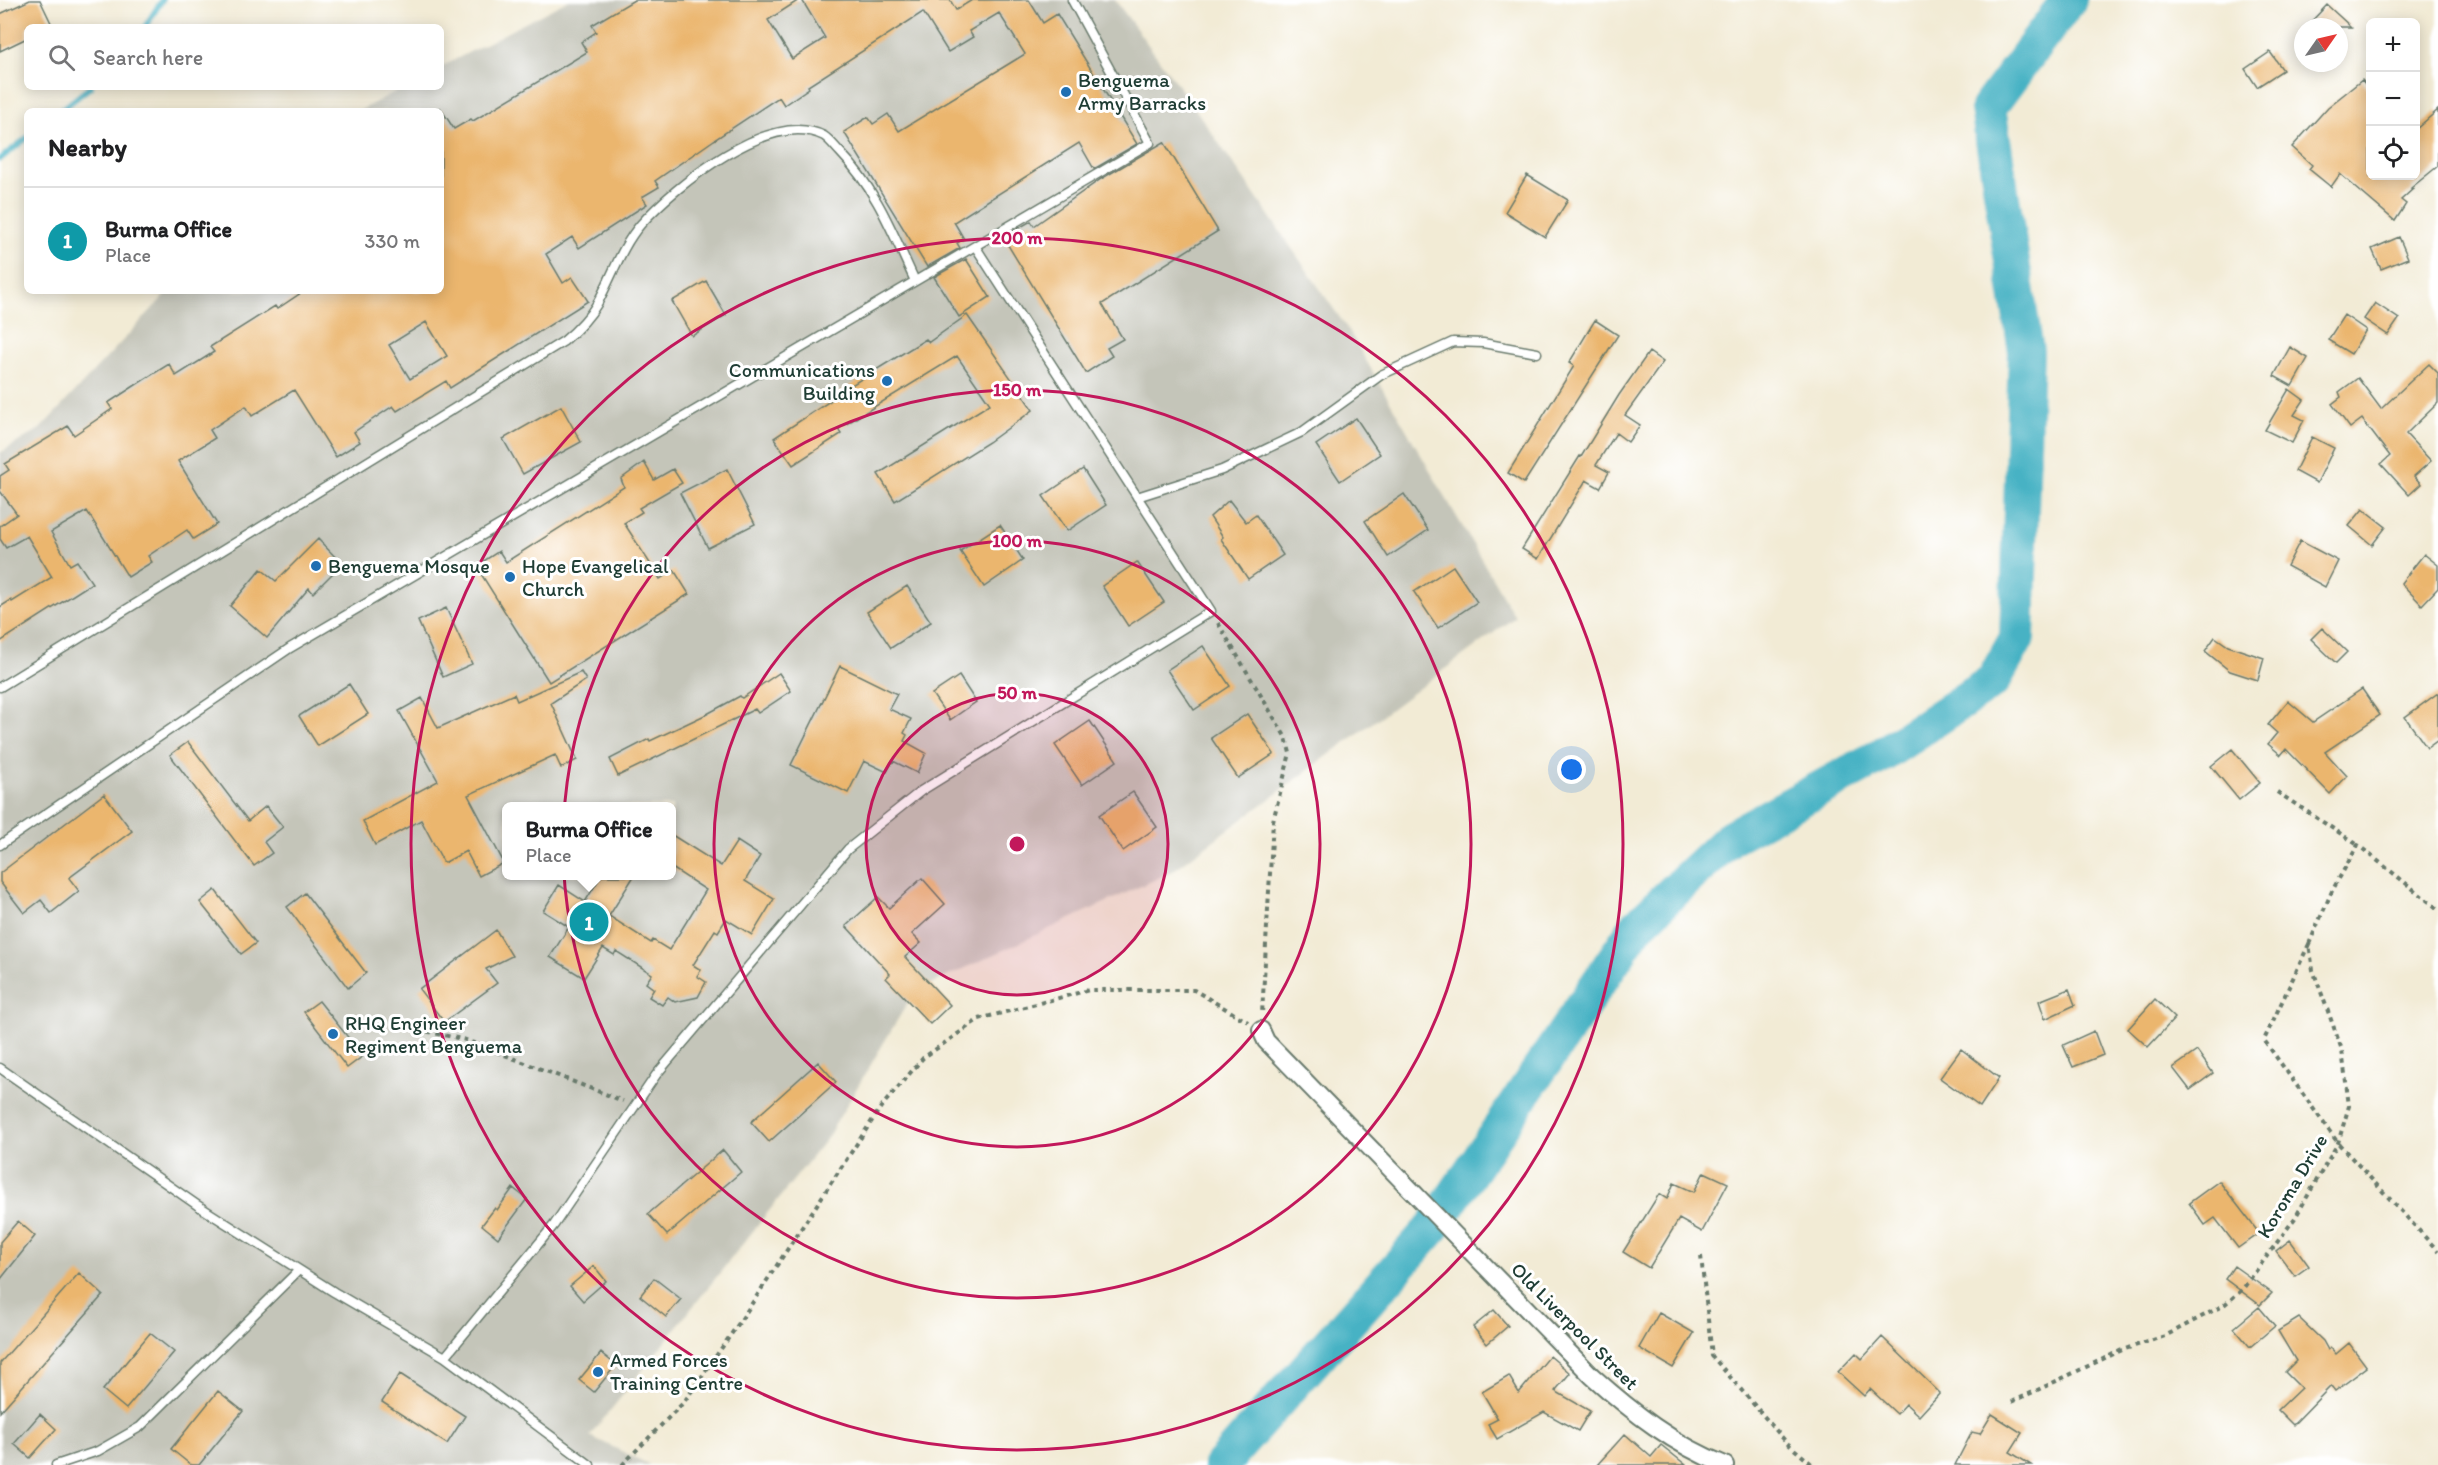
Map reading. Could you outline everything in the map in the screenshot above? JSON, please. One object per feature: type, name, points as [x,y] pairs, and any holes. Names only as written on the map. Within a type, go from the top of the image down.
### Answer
[{"type":"street","name":"Old Liverpool Street","points":[[1261,1030],[1266,1041],[1592,1376],[1627,1408],[1701,1456],[1725,1465]]},
{"type":"lane","points":[[0,845],[290,648],[1150,143],[1072,0]]},
{"type":"lane","points":[[0,687],[564,341],[583,324],[597,305],[620,256],[640,225],[677,190],[730,152],[773,134],[804,129],[825,137],[853,166],[879,201],[915,281]]},
{"type":"lane","points":[[445,1357],[554,1225],[656,1075],[848,849],[921,790],[1211,611],[975,246]]},
{"type":"lane","points":[[1137,497],[1222,470],[1292,437],[1381,375],[1453,342],[1483,343],[1537,353]]},
{"type":"lane","points":[[0,1068],[196,1205],[299,1270],[445,1357],[590,1465]]},
{"type":"lane","points":[[56,1465],[98,1452],[140,1427],[299,1270]]},
{"type":"path","points":[[622,1465],[684,1402],[739,1323],[881,1107],[923,1058],[979,1019],[1089,990],[1194,990],[1261,1030],[1273,820],[1290,753],[1286,738],[1211,611]]},
{"type":"path","points":[[2277,792],[2358,845],[2438,909]]},
{"type":"path","points":[[2358,845],[2332,891],[2264,1040],[2338,1143],[2438,1251]]},
{"type":"path","name":"Koroma Drive","points":[[2012,1402],[2122,1350],[2165,1336],[2224,1305],[2242,1290],[2295,1218],[2338,1143],[2349,1106],[2342,1050],[2313,970],[2309,944]]},
{"type":"path","points":[[366,1018],[466,1040],[635,1106]]},
{"type":"path","points":[[1701,1257],[1712,1356],[1786,1443],[1813,1465]]},
{"type":"shaded area","points":[[569,0],[1115,0],[1191,103],[1349,331],[1515,617],[1171,872],[914,992],[827,1138],[590,1436],[650,1465],[0,1465],[0,453],[40,429],[166,294],[444,294],[444,108],[365,108],[398,90],[444,90],[444,65]]},
{"type":"building","points":[[30,0],[40,0],[52,24],[24,24],[24,39],[0,51],[0,14]]},
{"type":"building","points":[[634,0],[799,0],[768,20],[792,59],[825,38],[802,0],[950,0],[956,10],[972,0],[1029,0],[1043,23],[1057,14],[1137,144],[1094,169],[1079,143],[954,222],[964,239],[957,243],[960,248],[927,267],[844,132],[868,117],[873,124],[888,114],[899,131],[1025,54],[999,13],[969,31],[973,37],[948,52],[923,12],[808,86],[809,88],[784,105],[779,97],[714,140],[655,181],[659,187],[642,197],[647,204],[579,248],[572,237],[546,254],[563,283],[572,277],[588,301],[450,388],[446,381],[397,411],[393,406],[354,432],[360,442],[336,457],[294,390],[252,416],[246,406],[210,430],[215,438],[178,461],[217,524],[193,539],[187,530],[148,556],[152,562],[128,577],[87,511],[51,532],[70,565],[77,561],[92,583],[0,642],[0,607],[52,577],[27,536],[6,548],[0,539],[0,526],[17,514],[0,491],[0,476],[9,470],[5,464],[68,426],[74,435],[112,409],[108,403],[169,364],[176,376],[214,352],[210,347],[275,306],[277,309],[300,294],[444,294],[444,114],[454,129],[471,119],[473,121],[587,52],[581,42],[596,32],[592,25]],"holes":[[[426,322],[447,356],[410,379],[389,345]]]},
{"type":"building","points":[[2327,5],[2341,18],[2315,18]]},
{"type":"building","points":[[2270,52],[2283,70],[2257,87],[2245,69]]},
{"type":"building","points":[[2362,80],[2366,85],[2366,180],[2420,180],[2420,126],[2438,110],[2438,166],[2411,188],[2413,189],[2401,200],[2406,204],[2395,221],[2340,174],[2331,187],[2309,169],[2312,165],[2292,147],[2328,107]]},
{"type":"building","points":[[1164,142],[1218,231],[1102,304],[1123,339],[1107,348],[1112,356],[1086,373],[1003,237],[1031,221],[1034,226],[1101,179]]},
{"type":"building","points":[[1527,175],[1568,200],[1545,237],[1505,212]]},
{"type":"building","points":[[2399,237],[2408,258],[2381,269],[2372,249]]},
{"type":"building","points":[[966,259],[990,297],[959,317],[934,277]]},
{"type":"building","points":[[706,281],[726,315],[692,336],[672,301]]},
{"type":"building","points":[[2375,303],[2399,319],[2388,335],[2364,319]]},
{"type":"building","points":[[967,315],[1033,410],[989,442],[895,501],[878,474],[990,404],[957,356],[838,429],[841,434],[793,465],[774,438],[833,399],[832,397],[926,339],[929,342]]},
{"type":"building","points":[[2344,315],[2366,330],[2351,354],[2328,340]]},
{"type":"building","points":[[1595,320],[1618,335],[1524,483],[1508,473],[1574,366],[1569,363]]},
{"type":"building","points":[[2290,347],[2308,358],[2292,386],[2274,376]]},
{"type":"building","points":[[1649,352],[1663,362],[1625,415],[1640,425],[1628,442],[1616,433],[1596,465],[1609,472],[1600,488],[1586,480],[1538,559],[1522,549],[1619,395]]},
{"type":"building","points":[[2429,364],[2438,373],[2438,403],[2406,434],[2431,461],[2414,476],[2421,484],[2409,495],[2381,464],[2390,456],[2362,419],[2350,428],[2332,404],[2341,397],[2339,392],[2358,378],[2381,409]]},
{"type":"building","points":[[2289,389],[2304,400],[2294,415],[2304,420],[2292,443],[2265,430]]},
{"type":"building","points":[[561,406],[581,442],[523,474],[503,439]]},
{"type":"building","points":[[1356,418],[1380,454],[1340,481],[1316,445]]},
{"type":"building","points":[[2312,437],[2334,448],[2317,483],[2295,471]]},
{"type":"building","name":"Hope Evangelical Church","points":[[644,462],[654,480],[673,469],[682,483],[639,508],[642,512],[624,523],[660,579],[674,570],[689,594],[549,682],[476,566],[499,551],[506,562],[624,487],[621,479]]},
{"type":"building","points":[[727,469],[755,524],[708,548],[680,493]]},
{"type":"building","points":[[1083,469],[1106,505],[1067,531],[1043,496]]},
{"type":"building","points":[[1404,494],[1428,530],[1388,557],[1365,521]]},
{"type":"building","points":[[1229,500],[1246,522],[1256,515],[1283,555],[1248,579],[1221,539],[1223,537],[1210,517]]},
{"type":"building","points":[[2363,509],[2386,527],[2372,545],[2349,526]]},
{"type":"building","points":[[1000,525],[1023,560],[984,587],[960,551]]},
{"type":"building","points":[[318,539],[342,564],[313,593],[309,588],[267,638],[230,606],[261,569],[276,581]]},
{"type":"building","points":[[2300,541],[2338,561],[2325,587],[2287,566]]},
{"type":"building","points":[[2424,554],[2438,565],[2438,588],[2422,605],[2401,583]]},
{"type":"building","points":[[1137,562],[1164,602],[1128,626],[1102,586]]},
{"type":"building","points":[[1453,566],[1477,602],[1438,628],[1414,592]]},
{"type":"building","points":[[907,586],[931,622],[891,648],[867,612]]},
{"type":"building","points":[[446,608],[472,664],[443,677],[418,621]]},
{"type":"building","points":[[2322,628],[2347,652],[2336,663],[2311,639]]},
{"type":"building","points":[[2215,637],[2228,646],[2264,658],[2258,680],[2230,671],[2205,651]]},
{"type":"building","points":[[1203,646],[1230,686],[1194,710],[1167,670]]},
{"type":"building","points":[[840,666],[897,694],[889,709],[911,719],[904,733],[907,735],[904,741],[926,753],[917,773],[893,761],[887,772],[864,761],[848,793],[791,765]]},
{"type":"building","points":[[581,672],[586,680],[551,703],[577,760],[561,768],[555,755],[468,795],[502,859],[502,864],[479,876],[466,851],[444,863],[421,820],[375,845],[363,821],[438,781],[399,711],[422,698],[438,728],[514,694],[517,701]]},
{"type":"building","points":[[779,673],[791,691],[758,713],[755,709],[618,776],[610,759],[707,714],[740,696],[742,698]]},
{"type":"building","points":[[959,676],[976,702],[950,720],[932,694]]},
{"type":"building","points":[[349,684],[368,714],[318,746],[299,716]]},
{"type":"building","points":[[2362,689],[2380,715],[2325,752],[2347,776],[2330,794],[2286,749],[2281,755],[2268,744],[2277,733],[2268,725],[2288,701],[2313,722]]},
{"type":"building","points":[[2438,693],[2438,740],[2427,748],[2405,717]]},
{"type":"building","points":[[1247,714],[1274,754],[1238,778],[1211,738]]},
{"type":"building","points":[[1090,721],[1117,761],[1082,785],[1055,745]]},
{"type":"building","points":[[188,742],[248,821],[266,806],[283,827],[264,842],[272,853],[254,866],[170,755]]},
{"type":"building","points":[[2232,749],[2260,783],[2239,800],[2211,766]]},
{"type":"building","points":[[1133,792],[1157,827],[1123,851],[1099,815]]},
{"type":"building","points":[[104,794],[132,831],[69,878],[79,891],[51,913],[41,900],[24,913],[0,882],[0,873]]},
{"type":"building","points":[[676,838],[721,866],[737,841],[760,856],[745,881],[774,899],[752,935],[726,919],[718,932],[715,930],[693,965],[701,970],[697,976],[706,982],[698,997],[675,1002],[668,997],[662,1005],[649,997],[654,989],[646,983],[652,974],[616,951],[614,955],[603,948],[584,978],[550,957],[569,927],[543,911],[559,885],[585,902],[599,880],[632,880],[609,916],[651,943],[653,940],[669,950],[706,890],[676,871]]},
{"type":"building","points":[[922,878],[945,904],[912,934],[921,943],[905,957],[950,1005],[930,1024],[886,978],[890,974],[846,926],[878,897],[889,908]]},
{"type":"building","points":[[215,890],[256,943],[241,954],[200,902]]},
{"type":"building","points":[[305,893],[366,973],[348,988],[287,907]]},
{"type":"building","points":[[496,930],[512,956],[486,969],[497,983],[444,1022],[419,989]]},
{"type":"building","points":[[2069,989],[2075,1005],[2045,1019],[2039,1001]]},
{"type":"building","points":[[2155,999],[2175,1018],[2148,1047],[2128,1029]]},
{"type":"building","name":"RHQ Engineer Regiment Benguema","points":[[319,1001],[363,1056],[347,1068],[304,1012]]},
{"type":"building","points":[[2094,1031],[2103,1055],[2073,1067],[2063,1045]]},
{"type":"building","points":[[1961,1049],[1999,1078],[1980,1107],[1940,1078]]},
{"type":"building","points":[[2197,1051],[2213,1073],[2190,1090],[2173,1068]]},
{"type":"building","points":[[818,1062],[836,1082],[769,1142],[751,1122]]},
{"type":"building","points":[[723,1150],[741,1172],[667,1235],[648,1214]]},
{"type":"building","points":[[1704,1172],[1728,1183],[1702,1232],[1679,1219],[1649,1268],[1623,1252],[1659,1194],[1667,1199],[1674,1183],[1694,1192]]},
{"type":"building","points":[[2219,1181],[2259,1233],[2238,1248],[2215,1218],[2205,1225],[2189,1203]]},
{"type":"building","points":[[513,1188],[527,1199],[498,1238],[482,1225],[495,1208],[497,1210]]},
{"type":"building","points":[[18,1221],[35,1236],[0,1280],[0,1242]]},
{"type":"building","points":[[2290,1240],[2309,1266],[2295,1276],[2276,1251]]},
{"type":"building","points":[[594,1266],[606,1281],[583,1301],[570,1286]]},
{"type":"building","points":[[2234,1266],[2272,1293],[2260,1305],[2225,1279]]},
{"type":"building","points":[[79,1273],[103,1295],[0,1412],[0,1363]]},
{"type":"building","points":[[654,1278],[681,1299],[666,1317],[640,1296]]},
{"type":"building","points":[[2259,1307],[2275,1326],[2250,1347],[2234,1328]]},
{"type":"building","points":[[1494,1310],[1508,1326],[1487,1344],[1473,1327]]},
{"type":"building","points":[[1659,1313],[1694,1333],[1673,1368],[1639,1348]]},
{"type":"building","points":[[2299,1318],[2323,1341],[2328,1350],[2331,1348],[2336,1354],[2349,1343],[2367,1367],[2335,1391],[2331,1386],[2293,1425],[2278,1410],[2301,1388],[2285,1372],[2296,1361],[2278,1331]]},
{"type":"building","points":[[150,1333],[174,1352],[126,1409],[103,1390]]},
{"type":"building","points":[[1882,1337],[1940,1393],[1919,1416],[1906,1404],[1897,1414],[1870,1389],[1864,1396],[1838,1372],[1856,1353],[1862,1359]]},
{"type":"building","name":"Armed Forces Training Centre","points":[[601,1353],[616,1365],[594,1392],[579,1380]]},
{"type":"building","points":[[1550,1356],[1570,1373],[1555,1391],[1590,1411],[1578,1431],[1544,1412],[1497,1439],[1488,1424],[1498,1419],[1482,1392],[1509,1376],[1519,1393]]},
{"type":"building","points":[[400,1374],[465,1416],[447,1444],[382,1402]]},
{"type":"building","points":[[218,1391],[243,1411],[199,1465],[191,1465],[171,1449]]},
{"type":"building","points":[[40,1414],[56,1429],[30,1458],[14,1444]]},
{"type":"building","points":[[1992,1414],[2022,1433],[2010,1452],[2031,1465],[1955,1465],[1972,1432],[1980,1434]]},
{"type":"building","points":[[1625,1434],[1651,1457],[1661,1445],[1686,1465],[1597,1465]]},
{"type":"waterway","points":[[147,24],[162,0]]},
{"type":"waterway","points":[[1221,1465],[1433,1227],[1636,927],[1731,837],[1882,755],[1993,681],[2017,638],[2026,351],[1988,108],[2069,0]]},
{"type":"waterway","points":[[64,108],[86,90]]},
{"type":"waterway","points":[[0,159],[24,140]]},
{"type":"place","name":"Benguema Army Barracks","points":[[1066,92]]},
{"type":"place","name":"Communications Building","points":[[887,381]]},
{"type":"place","name":"Benguema Mosque","points":[[316,566]]},
{"type":"place","name":"Hope Evangelical Church","points":[[510,577]]},
{"type":"place","name":"Burma Office","points":[[589,922]]},
{"type":"place","name":"RHQ Engineer Regiment Benguema","points":[[333,1034]]},
{"type":"place","name":"Armed Forces Training Centre","points":[[598,1372]]}]
